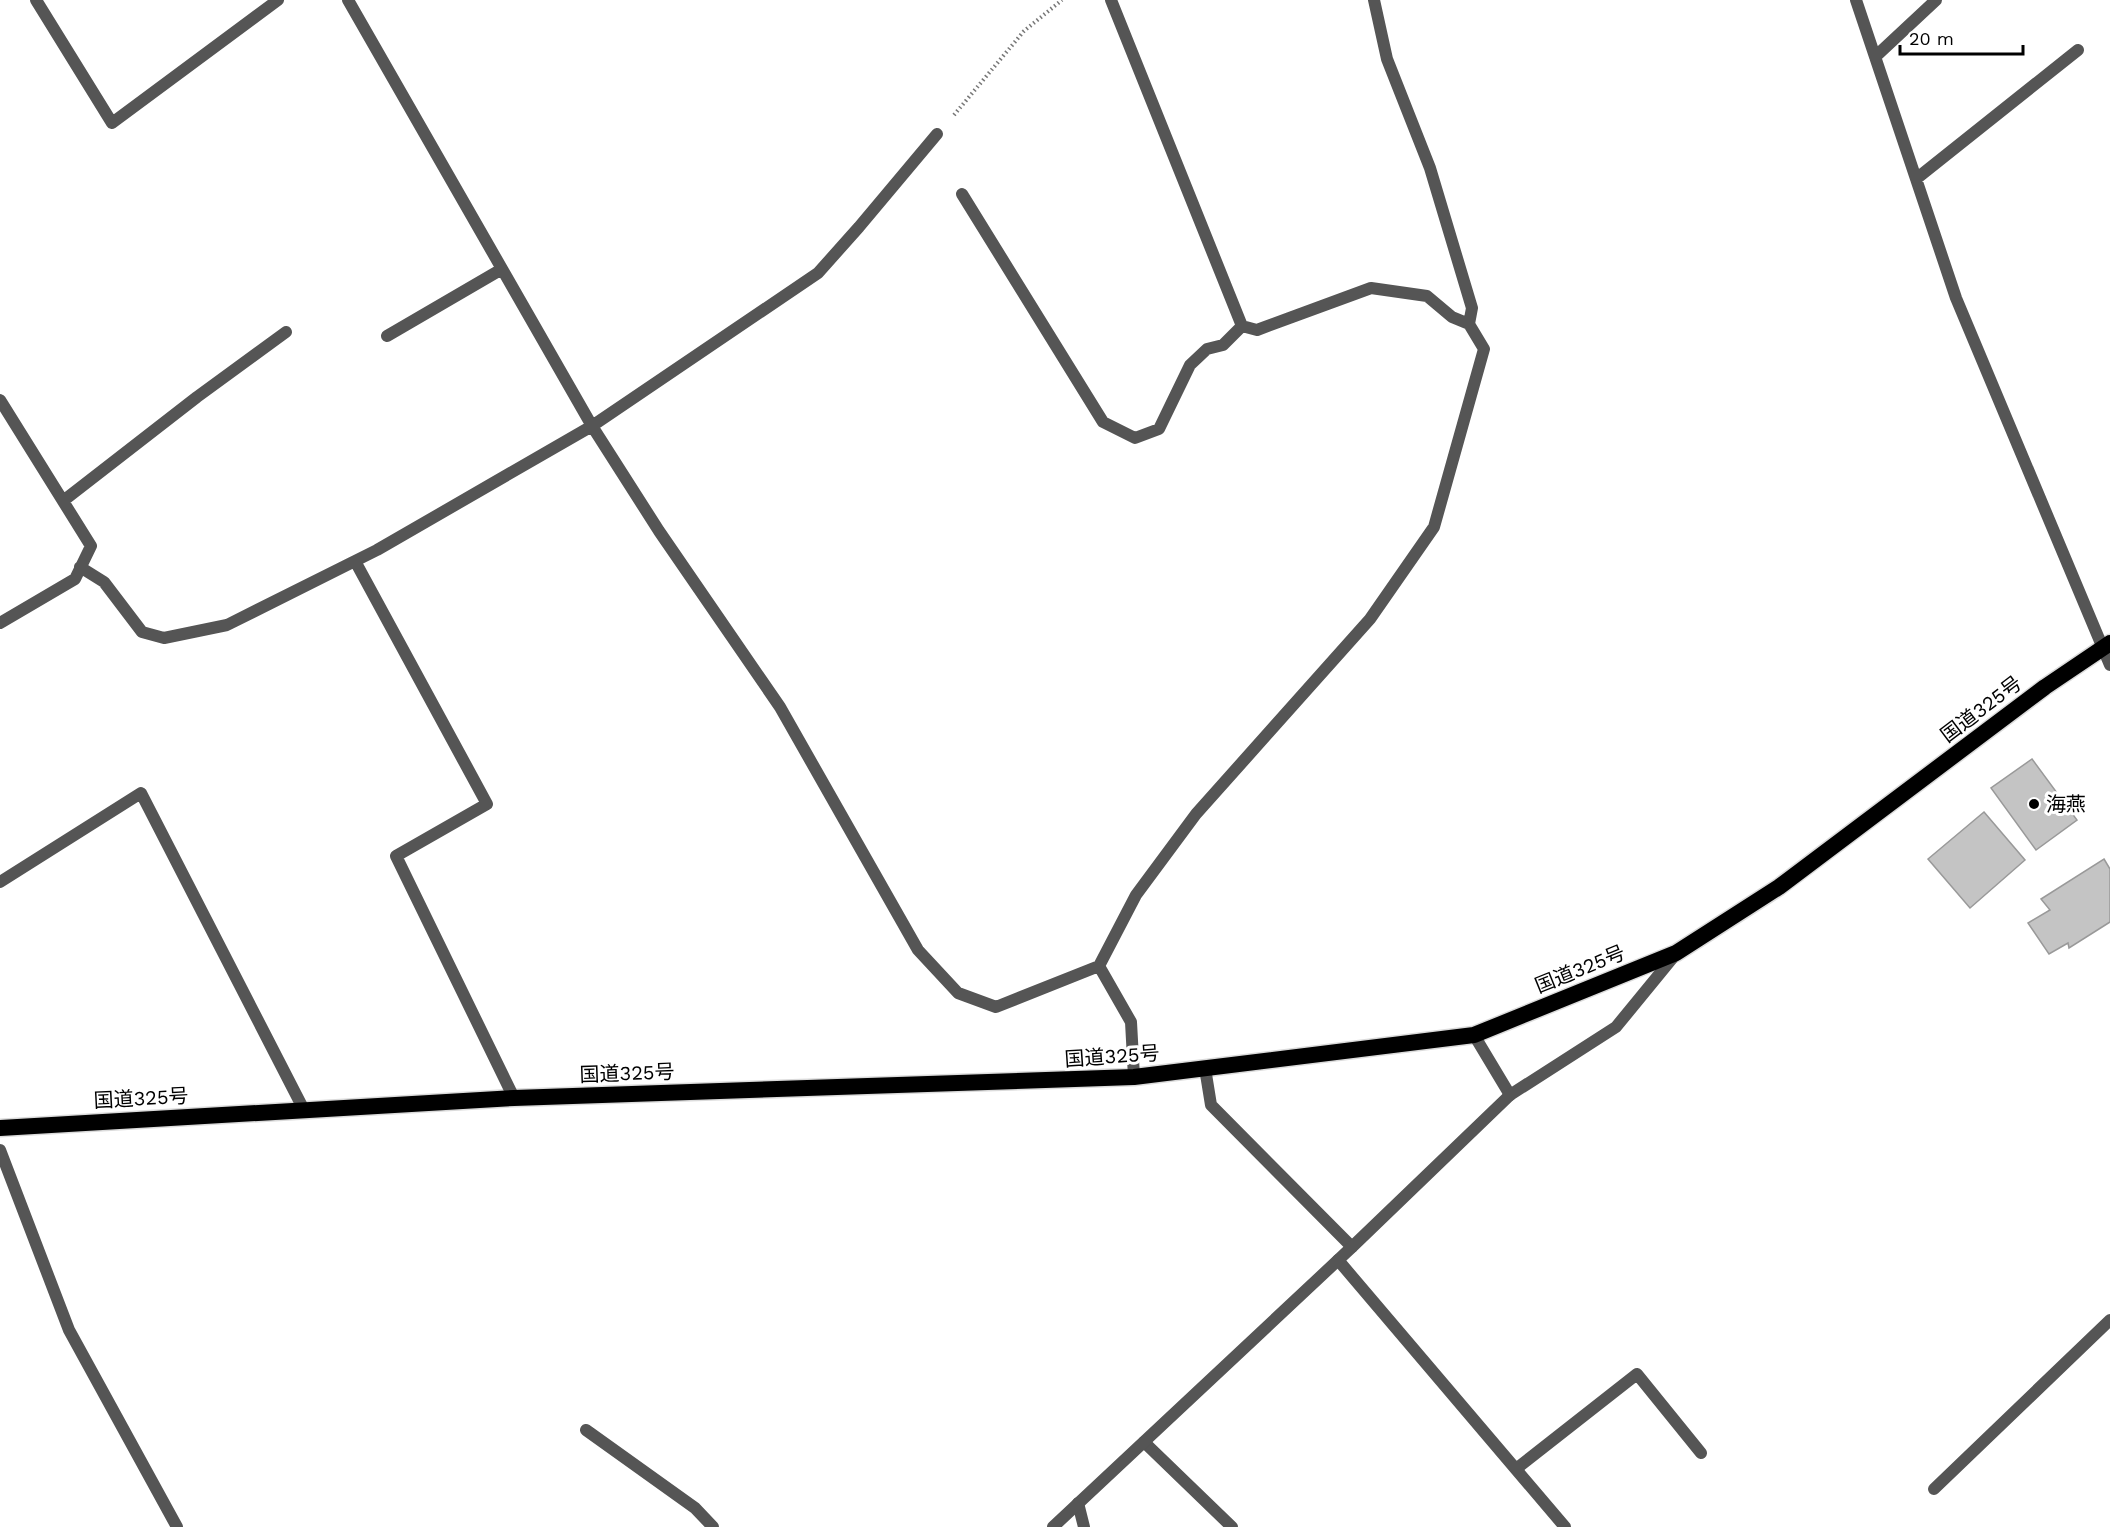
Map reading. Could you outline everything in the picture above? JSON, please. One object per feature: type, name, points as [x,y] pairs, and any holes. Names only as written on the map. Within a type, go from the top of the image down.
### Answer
[{"type":"highway","name":"国道325号","points":[[0,1128],[514,1098],[1134,1077],[1474,1035],[1676,953],[1779,887],[2045,687],[2106,646]]},
{"type":"street","points":[[36,0],[112,123],[278,0]]},
{"type":"street","points":[[348,0],[592,426],[659,531],[780,706],[918,950],[958,993],[996,1007],[1099,966],[1136,895],[1190,823],[1370,619],[1434,526],[1484,349],[1469,324],[1452,317],[1426,296],[1371,288],[1257,330],[1242,326]]},
{"type":"street","points":[[1111,0],[1242,326]]},
{"type":"street","points":[[1374,0],[1387,59],[1430,168],[1472,308],[1469,324]]},
{"type":"street","points":[[1856,0],[1956,298],[2106,646],[2110,665]]},
{"type":"street","points":[[1875,57],[1936,0]]},
{"type":"street","points":[[1916,179],[2078,50]]},
{"type":"street","points":[[81,567],[104,582],[142,632],[164,638],[227,625],[355,561],[592,426],[818,273],[937,134]]},
{"type":"street","points":[[962,194],[1103,422],[1135,438],[1159,429],[1190,364],[1207,349],[1223,345],[1242,326]]},
{"type":"street","points":[[387,336],[502,269]]},
{"type":"street","points":[[63,501],[197,396],[286,333]]},
{"type":"street","points":[[0,400],[91,546],[75,579],[0,622]]},
{"type":"street","points":[[355,561],[487,804],[396,856],[514,1098]]},
{"type":"street","points":[[0,882],[141,793],[304,1110]]},
{"type":"street","points":[[1053,1527],[1352,1247],[1510,1095],[1616,1028],[1676,953]]},
{"type":"street","points":[[1099,966],[1131,1022],[1134,1077]]},
{"type":"street","points":[[1474,1035],[1510,1095]]},
{"type":"street","points":[[1204,1068],[1211,1105],[1352,1247]]},
{"type":"street","points":[[0,1150],[69,1330],[177,1527]]},
{"type":"street","points":[[1338,1260],[1565,1527]]},
{"type":"street","points":[[1934,1489],[2110,1320]]},
{"type":"street","points":[[1515,1469],[1637,1374],[1701,1453]]},
{"type":"street","points":[[586,1430],[695,1508],[713,1527]]},
{"type":"street","points":[[1144,1442],[1232,1527]]},
{"type":"street","points":[[1078,1503],[1084,1527]]},
{"type":"path","points":[[937,134],[1024,30],[1062,0]]},
{"type":"building","name":"海燕","points":[[2032,759],[2077,820],[2036,850],[1991,788]]},
{"type":"building","points":[[1984,812],[2025,860],[1970,908],[1928,859]]},
{"type":"building","points":[[2104,859],[2110,869],[2110,922],[2069,948],[2068,943],[2049,954],[2028,923],[2050,910],[2041,899]]},
{"type":"place","name":"海燕","points":[[2034,804]]}]
